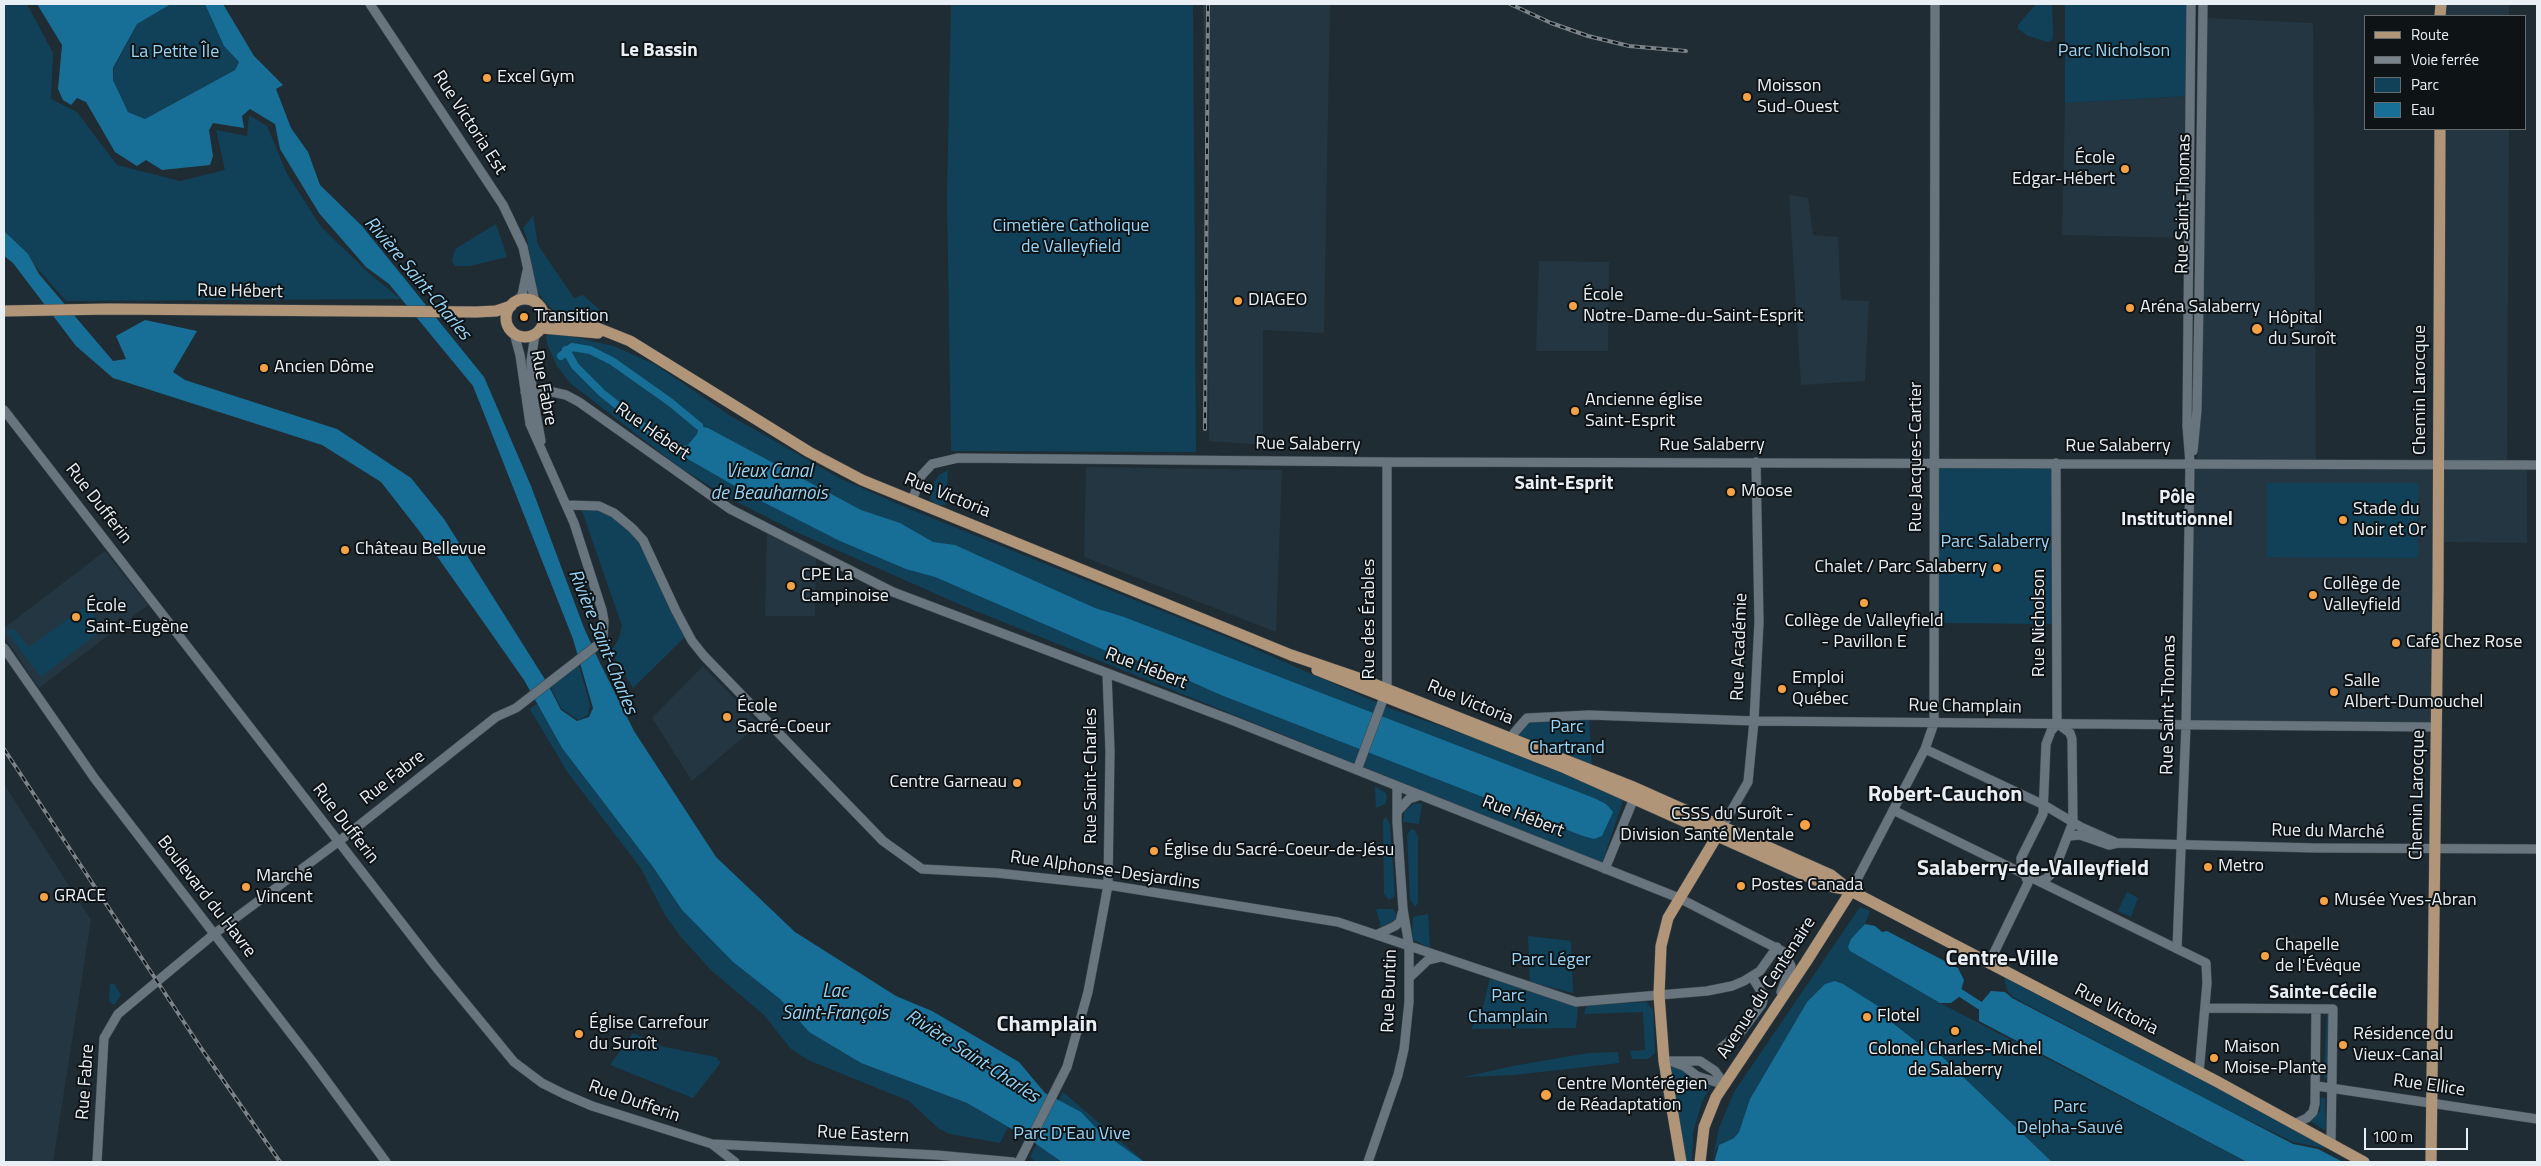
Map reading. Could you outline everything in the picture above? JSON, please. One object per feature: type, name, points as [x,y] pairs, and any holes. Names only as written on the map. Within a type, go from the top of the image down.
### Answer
[{"type":"main road","name":"Chemin Larocque","points":[[2430,1162],[2435,848],[2440,130]]},
{"type":"main road","points":[[526,299],[536,302],[543,313],[539,331],[524,337],[511,329],[506,315],[513,304],[526,299]]},
{"type":"main road","name":"Rue Hébert","points":[[4,311],[108,309],[476,312],[496,311],[513,304]]},
{"type":"main road","name":"Rue Hébert","points":[[476,312],[511,329]]},
{"type":"main road","name":"Rue Victoria","points":[[543,313],[559,319],[586,323],[647,350],[816,456],[862,480],[1385,693],[1510,742],[1631,786],[1720,832]]},
{"type":"main road","name":"Rue Victoria","points":[[539,331],[610,334]]},
{"type":"main road","name":"Rue Victoria","points":[[1510,742],[1634,798],[1831,875],[1851,891],[2199,1073],[2364,1162]]},
{"type":"main road","points":[[1681,1162],[1664,1061],[1659,995],[1664,928],[1679,898],[1720,832]]},
{"type":"main road","name":"Avenue du Centenaire","points":[[1700,1162],[1707,1118],[1716,1097],[1851,891]]},
{"type":"street","name":"Rue Victoria Est","points":[[370,4],[503,205],[523,247],[536,302]]},
{"type":"street","name":"Rue Jacques-Cartier","points":[[1851,891],[1925,749],[1934,722],[1935,4]]},
{"type":"street","name":"Rue Saint-Thomas","points":[[2177,948],[2186,725],[2190,463],[2187,426],[2191,4]]},
{"type":"street","name":"Rue Saint-Thomas","points":[[2190,463],[2197,410],[2203,4]]},
{"type":"street","points":[[2191,95],[2202,96]]},
{"type":"street","name":"Rue Victoria Est","points":[[513,304],[522,295],[528,265]]},
{"type":"street","name":"Rue Fabre","points":[[97,1162],[104,1038],[114,1019],[214,934],[338,842],[496,717],[516,708],[600,643],[605,632],[602,610],[566,505],[542,448],[520,355],[511,329]]},
{"type":"street","name":"Rue Fabre","points":[[528,392],[531,361],[539,331]]},
{"type":"street","name":"Rue Hébert","points":[[528,392],[548,391],[566,395],[579,402],[730,509],[870,581],[928,606],[1357,770],[1679,898],[1777,946]]},
{"type":"street","name":"Rue Dufferin","points":[[4,410],[338,842],[475,1017],[514,1062],[525,1071],[564,1094],[592,1106],[712,1144],[735,1162]]},
{"type":"street","name":"Rue Salaberry","points":[[912,501],[921,476],[932,464],[958,458],[1387,462],[2537,465]]},
{"type":"street","name":"Rue des Érables","points":[[1357,770],[1385,693],[1387,462]]},
{"type":"street","name":"Rue Académie","points":[[1720,832],[1748,782],[1754,721],[1759,622],[1756,462]]},
{"type":"street","name":"Rue Nicholson","points":[[2028,883],[2021,858],[2044,814],[2046,744],[2051,731],[2057,724],[2056,463]]},
{"type":"street","name":"Rue Alphonse-Desjardins","points":[[566,505],[599,506],[614,513],[632,528],[643,540],[676,611],[692,641],[704,656],[883,841],[922,869],[997,873],[1108,885],[1338,922],[1576,1002],[1659,995],[1732,986],[1752,977],[1768,963],[1777,946]]},
{"type":"street","name":"Boulevard du Havre","points":[[4,648],[95,779],[386,1162]]},
{"type":"street","name":"Rue Saint-Charles","points":[[1019,1162],[1067,1067],[1088,992],[1108,885],[1110,751],[1107,673]]},
{"type":"street","name":"Rue Champlain","points":[[1510,742],[1527,718],[1589,715],[1754,721],[2436,727]]},
{"type":"street","points":[[1989,964],[2028,883],[2041,881],[2054,870],[2073,822],[2072,739],[2066,729],[2057,724]]},
{"type":"street","name":"Rue du Marché","points":[[1925,749],[2044,805],[2073,822],[2118,843]]},
{"type":"street","name":"Rue Buntin","points":[[1368,1162],[1404,1049],[1411,976],[1409,946],[1403,910],[1397,786]]},
{"type":"street","points":[[1397,812],[1409,799],[1421,795]]},
{"type":"street","points":[[1605,869],[1634,798]]},
{"type":"street","points":[[1893,810],[2206,963],[2208,967],[2206,1008],[2199,1073]]},
{"type":"street","name":"Rue du Marché","points":[[2069,836],[2080,835],[2109,845],[2118,843],[2181,846],[2537,849]]},
{"type":"street","points":[[1378,934],[1390,930],[1400,922],[1403,910]]},
{"type":"street","points":[[1772,1010],[1788,979],[1791,966],[1789,958],[1777,946]]},
{"type":"street","points":[[1411,976],[1428,960],[1443,958]]},
{"type":"street","points":[[1720,1048],[1741,1032],[1762,1004],[1764,996],[1752,977]]},
{"type":"street","points":[[2206,1008],[2333,1010],[2331,1144]]},
{"type":"street","points":[[2294,1124],[2307,1118],[2313,1112],[2316,1086],[2316,1009]]},
{"type":"street","points":[[1664,1061],[1700,1061],[1715,1071],[1725,1085]]},
{"type":"street","points":[[1664,1061],[1677,1063],[1697,1076],[1725,1085]]},
{"type":"street","name":"Rue Ellice","points":[[2316,1086],[2537,1119]]},
{"type":"street","name":"Rue Eastern","points":[[712,1144],[936,1155],[1012,1162]]},
{"type":"shaded area","points":[[1203,4],[1330,4],[1324,333],[1263,330],[1263,445],[1209,441]]},
{"type":"shaded area","points":[[2445,4],[2509,4],[2509,15],[2445,15]]},
{"type":"shaded area","name":"Hôpital du Suroît","points":[[2206,18],[2313,23],[2316,464],[2197,463]]},
{"type":"shaded area","name":"École Edgar-Hébert","points":[[2188,96],[2187,238],[2062,235],[2065,103]]},
{"type":"shaded area","points":[[2445,130],[2509,130],[2507,462],[2527,462],[2527,543],[2443,542]]},
{"type":"shaded area","points":[[1789,195],[1808,198],[1813,235],[1838,237],[1841,300],[1869,301],[1865,381],[1801,385]]},
{"type":"shaded area","name":"École Notre-Dame-du-Saint-Esprit","points":[[1539,261],[1609,262],[1608,351],[1536,351]]},
{"type":"shaded area","name":"Collège de Valleyfield","points":[[2193,465],[2437,467],[2436,726],[2188,723]]},
{"type":"shaded area","points":[[1086,467],[1282,470],[1276,632],[1084,557]]},
{"type":"shaded area","name":"CPE La Campinoise","points":[[767,532],[816,556],[815,616],[765,616]]},
{"type":"shaded area","name":"École Saint-Eugène","points":[[105,551],[148,605],[39,688],[4,636],[4,628]]},
{"type":"shaded area","points":[[703,666],[759,724],[692,781],[652,718]]},
{"type":"shaded area","points":[[4,784],[91,920],[53,1162],[4,1162]]},
{"type":"green space","points":[[4,4],[27,4],[53,53],[51,99],[77,112],[117,165],[180,181],[225,170],[216,130],[247,136],[249,115],[267,126],[287,174],[321,227],[372,276],[401,299],[66,301],[4,230]]},
{"type":"green space","name":"La Petite Île","points":[[171,4],[205,4],[224,46],[239,62],[235,70],[145,119],[128,112],[113,80],[114,68],[137,24]]},
{"type":"green space","name":"Cimetière Catholique de Valleyfield","points":[[951,4],[1193,4],[1196,452],[951,451],[947,196]]},
{"type":"green space","points":[[2036,4],[2052,4],[2053,35],[2052,40],[2048,42],[2028,36],[2018,29],[2018,25]]},
{"type":"green space","name":"Parc Nicholson","points":[[2065,4],[2189,4],[2188,96],[2065,103]]},
{"type":"green space","points":[[533,216],[538,245],[574,298],[583,295],[609,318],[606,323],[554,311],[544,301],[535,287],[527,239],[523,228]]},
{"type":"green space","points":[[496,224],[507,257],[470,266],[455,266],[452,261],[455,249]]},
{"type":"green space","points":[[552,332],[614,346],[656,365],[729,415],[841,479],[912,510],[1241,643],[1389,708],[1491,744],[1624,798],[1602,863],[961,605],[794,531],[733,500],[679,467],[570,383],[557,366],[547,344],[546,335]]},
{"type":"green space","name":"Parc Salaberry","points":[[1933,462],[2056,463],[2057,624],[1934,623]]},
{"type":"green space","points":[[948,470],[946,505],[937,505],[930,499],[932,486],[939,475]]},
{"type":"green space","name":"Stade du Noir et Or","points":[[2267,483],[2418,483],[2418,558],[2267,557]]},
{"type":"green space","points":[[589,508],[605,511],[619,520],[637,538],[686,636],[633,688],[611,652],[619,638],[622,626],[582,511]]},
{"type":"green space","points":[[86,606],[104,628],[41,677],[7,632],[13,628],[29,647]]},
{"type":"green space","points":[[578,662],[590,705],[588,715],[579,720],[561,708],[549,684]]},
{"type":"green space","points":[[537,704],[562,748],[653,867],[682,910],[733,962],[780,999],[809,1032],[861,1063],[967,1103],[1008,1127],[1000,1143],[950,1134],[938,1128],[909,1101],[808,1060],[791,1049],[764,1015],[711,970],[680,936],[665,915],[640,867],[568,773],[530,709]]},
{"type":"green space","name":"Parc Chartrand","points":[[1589,715],[1592,768],[1514,733],[1527,718]]},
{"type":"green space","points":[[1375,786],[1386,793],[1387,798],[1385,804],[1376,808]]},
{"type":"green space","points":[[1415,803],[1422,804],[1419,824],[1403,822],[1404,812]]},
{"type":"green space","points":[[1386,817],[1390,825],[1395,895],[1389,900],[1384,894],[1383,820]]},
{"type":"green space","points":[[1411,829],[1415,830],[1418,837],[1418,903],[1415,907],[1410,899],[1407,835]]},
{"type":"green space","points":[[2127,892],[2138,898],[2131,917],[2118,911]]},
{"type":"green space","name":"Parc Delpha-Sauvé","points":[[1860,907],[1870,911],[1850,951],[1940,1003],[2247,1162],[2052,1162],[1931,1046],[1927,1050],[1879,1011],[1881,1008],[1807,1002],[1750,1099],[1739,1132],[1734,1138],[1722,1143],[1716,1149],[1712,1162],[1719,1128],[1734,1092]]},
{"type":"green space","points":[[1376,909],[1393,909],[1396,914],[1395,920],[1381,927]]},
{"type":"green space","points":[[1428,914],[1430,948],[1412,939],[1413,917]]},
{"type":"green space","name":"Parc Léger","points":[[1528,936],[1571,941],[1573,993],[1530,982]]},
{"type":"green space","points":[[2004,977],[2088,1022],[2329,1141],[2324,1148],[2293,1142],[2200,1096],[2013,997],[2007,990]]},
{"type":"green space","name":"Parc Champlain","points":[[1490,978],[1578,1007],[1576,1028],[1471,1029],[1483,1007]]},
{"type":"green space","points":[[110,984],[114,984],[121,995],[114,1005],[109,1001]]},
{"type":"green space","points":[[1646,1002],[1653,1010],[1655,1053],[1648,1059],[1632,1059],[1630,1051],[1645,1050],[1643,1012],[1584,1014],[1585,1009],[1589,1005]]},
{"type":"green space","points":[[2327,1012],[2329,1017],[2328,1078],[2326,1079],[2324,1077]]},
{"type":"green space","points":[[633,1033],[664,1047],[716,1057],[720,1062],[719,1065],[693,1098],[610,1065]]},
{"type":"green space","points":[[1618,1052],[1619,1063],[1515,1075],[1464,1077],[1588,1053]]},
{"type":"green space","points":[[1668,1066],[1680,1068],[1703,1085],[1711,1086],[1702,1102],[1693,1132],[1692,1162],[1684,1162]]},
{"type":"green space","name":"Parc D'Eau Vive","points":[[1063,1092],[1145,1162],[1036,1162],[1030,1157]]},
{"type":"green space","points":[[2321,1097],[2325,1098],[2326,1128],[2324,1130],[2311,1121],[2320,1111]]},
{"type":"water","name":"Lac Saint-François","points":[[37,4],[171,4],[137,24],[113,68],[113,80],[128,112],[145,119],[235,70],[239,62],[224,46],[205,4],[223,4],[254,56],[283,85],[276,89],[291,128],[308,152],[320,185],[362,226],[484,377],[531,486],[584,628],[600,663],[634,731],[716,857],[795,932],[896,996],[932,1011],[1019,1062],[1045,1093],[1081,1112],[1095,1127],[1144,1162],[1062,1162],[1029,1139],[967,1103],[861,1063],[809,1032],[780,999],[733,962],[682,910],[653,867],[562,748],[524,680],[420,532],[381,482],[322,445],[113,378],[76,346],[13,263],[4,256],[4,231],[28,254],[39,274],[113,361],[126,359],[116,336],[145,320],[197,331],[173,372],[185,380],[337,429],[411,478],[444,519],[546,681],[561,710],[577,721],[589,717],[593,708],[573,639],[473,386],[389,284],[366,267],[319,213],[280,149],[275,124],[250,109],[242,116],[244,128],[213,123],[209,130],[213,156],[210,165],[162,170],[146,160],[137,166],[115,152],[86,102],[77,98],[71,105],[63,100],[58,89],[62,45]]},
{"type":"water","name":"Vieux Canal de Beauharnois","points":[[699,426],[708,428],[861,510],[900,523],[933,542],[955,545],[1095,608],[1124,617],[1594,798],[1606,804],[1613,812],[1602,836],[1594,839],[1583,836],[1221,695],[1149,663],[1118,656],[935,577],[906,569],[840,541],[763,502],[679,454],[678,447],[688,445],[697,434]]},
{"type":"water","points":[[1865,924],[1875,926],[1882,932],[1887,931],[1958,968],[1964,980],[1959,997],[1951,1003],[1940,1003],[1850,951],[1848,947],[1851,939]]},
{"type":"water","points":[[1835,981],[1881,1008],[1879,1012],[1927,1050],[1931,1046],[2052,1162],[1714,1162],[1719,1145],[1734,1138],[1739,1132],[1750,1099],[1807,1002],[1825,984]]},
{"type":"water","points":[[1991,991],[2005,992],[2012,998],[2293,1144],[2318,1149],[2343,1162],[2247,1162],[1979,1021],[1979,1005]]},
{"type":"waterway","name":"Vieux Canal de Beauharnois","points":[[561,356],[572,347],[590,350],[612,361],[670,402],[699,426]]},
{"type":"waterway","name":"Vieux Canal de Beauharnois","points":[[566,350],[575,366],[602,393],[653,434],[678,447]]},
{"type":"waterway","points":[[1959,992],[1979,1005]]},
{"type":"railway","points":[[1205,429],[1208,4]]},
{"type":"railway","points":[[1510,4],[1551,23],[1588,36],[1629,46],[1686,51]]},
{"type":"railway","points":[[4,749],[203,1051],[280,1162]]},
{"type":"place","name":"Excel Gym","points":[[487,78]]},
{"type":"place","name":"Moisson Sud-Ouest","points":[[1747,97]]},
{"type":"place","name":"École Edgar-Hébert","points":[[2125,169]]},
{"type":"place","name":"DIAGEO","points":[[1238,301]]},
{"type":"place","name":"École Notre-Dame-du-Saint-Esprit","points":[[1573,306]]},
{"type":"place","name":"Aréna Salaberry","points":[[2130,308]]},
{"type":"place","name":"Transition","points":[[524,317]]},
{"type":"place","name":"Hôpital du Suroît","points":[[2257,329]]},
{"type":"place","name":"Ancien Dôme","points":[[264,368]]},
{"type":"place","name":"Ancienne église Saint-Esprit","points":[[1575,411]]},
{"type":"place","name":"Moose","points":[[1731,492]]},
{"type":"place","name":"Stade du Noir et Or","points":[[2343,520]]},
{"type":"place","name":"Château Bellevue","points":[[345,550]]},
{"type":"place","name":"Chalet / Parc Salaberry","points":[[1997,568]]},
{"type":"place","name":"CPE La Campinoise","points":[[791,586]]},
{"type":"place","name":"Collège de Valleyfield","points":[[2313,595]]},
{"type":"place","name":"Collège de Valleyfield - Pavillon E","points":[[1864,603]]},
{"type":"place","name":"École Saint-Eugène","points":[[76,617]]},
{"type":"place","name":"Café Chez Rose","points":[[2396,643]]},
{"type":"place","name":"Emploi Québec","points":[[1782,689]]},
{"type":"place","name":"Salle Albert-Dumouchel","points":[[2334,692]]},
{"type":"place","name":"École Sacré-Coeur","points":[[727,717]]},
{"type":"place","name":"Centre Garneau","points":[[1017,783]]},
{"type":"place","name":"CSSS du Suroît - Division Santé Mentale","points":[[1805,825]]},
{"type":"place","name":"Église du Sacré-Coeur-de-Jésu","points":[[1154,851]]},
{"type":"place","name":"Metro","points":[[2208,867]]},
{"type":"place","name":"Postes Canada","points":[[1741,886]]},
{"type":"place","name":"Marché Vincent","points":[[246,887]]},
{"type":"place","name":"GRACE","points":[[44,897]]},
{"type":"place","name":"Musée Yves-Abran","points":[[2324,901]]},
{"type":"place","name":"Chapelle de l'Évêque","points":[[2265,956]]},
{"type":"place","name":"Flotel","points":[[1867,1017]]},
{"type":"place","name":"Colonel Charles-Michel de Salaberry","points":[[1955,1031]]},
{"type":"place","name":"Église Carrefour du Suroît","points":[[579,1034]]},
{"type":"place","name":"Résidence du Vieux-Canal","points":[[2343,1045]]},
{"type":"place","name":"Maison Moise-Plante","points":[[2214,1058]]},
{"type":"place","name":"Centre Montérégien de Réadaptation","points":[[1546,1095]]},
{"type":"district","name":"Le Bassin","points":[[659,51]]},
{"type":"district","name":"Saint-Esprit","points":[[1564,484]]},
{"type":"district","name":"Pôle Institutionnel","points":[[2177,509]]},
{"type":"district","name":"Robert-Cauchon","points":[[1945,796]]},
{"type":"district","name":"Salaberry-de-Valleyfield","points":[[2033,870]]},
{"type":"district","name":"Centre-Ville","points":[[2002,960]]},
{"type":"district","name":"Sainte-Cécile","points":[[2323,993]]},
{"type":"district","name":"Champlain","points":[[1047,1026]]},
{"type":"water label","name":"Rivière Saint-Charles","points":[[417,279]]},
{"type":"water label","name":"Rivière Saint-Charles","points":[[602,642]]},
{"type":"water label","name":"Rivière Saint-Charles","points":[[972,1057]]}]
